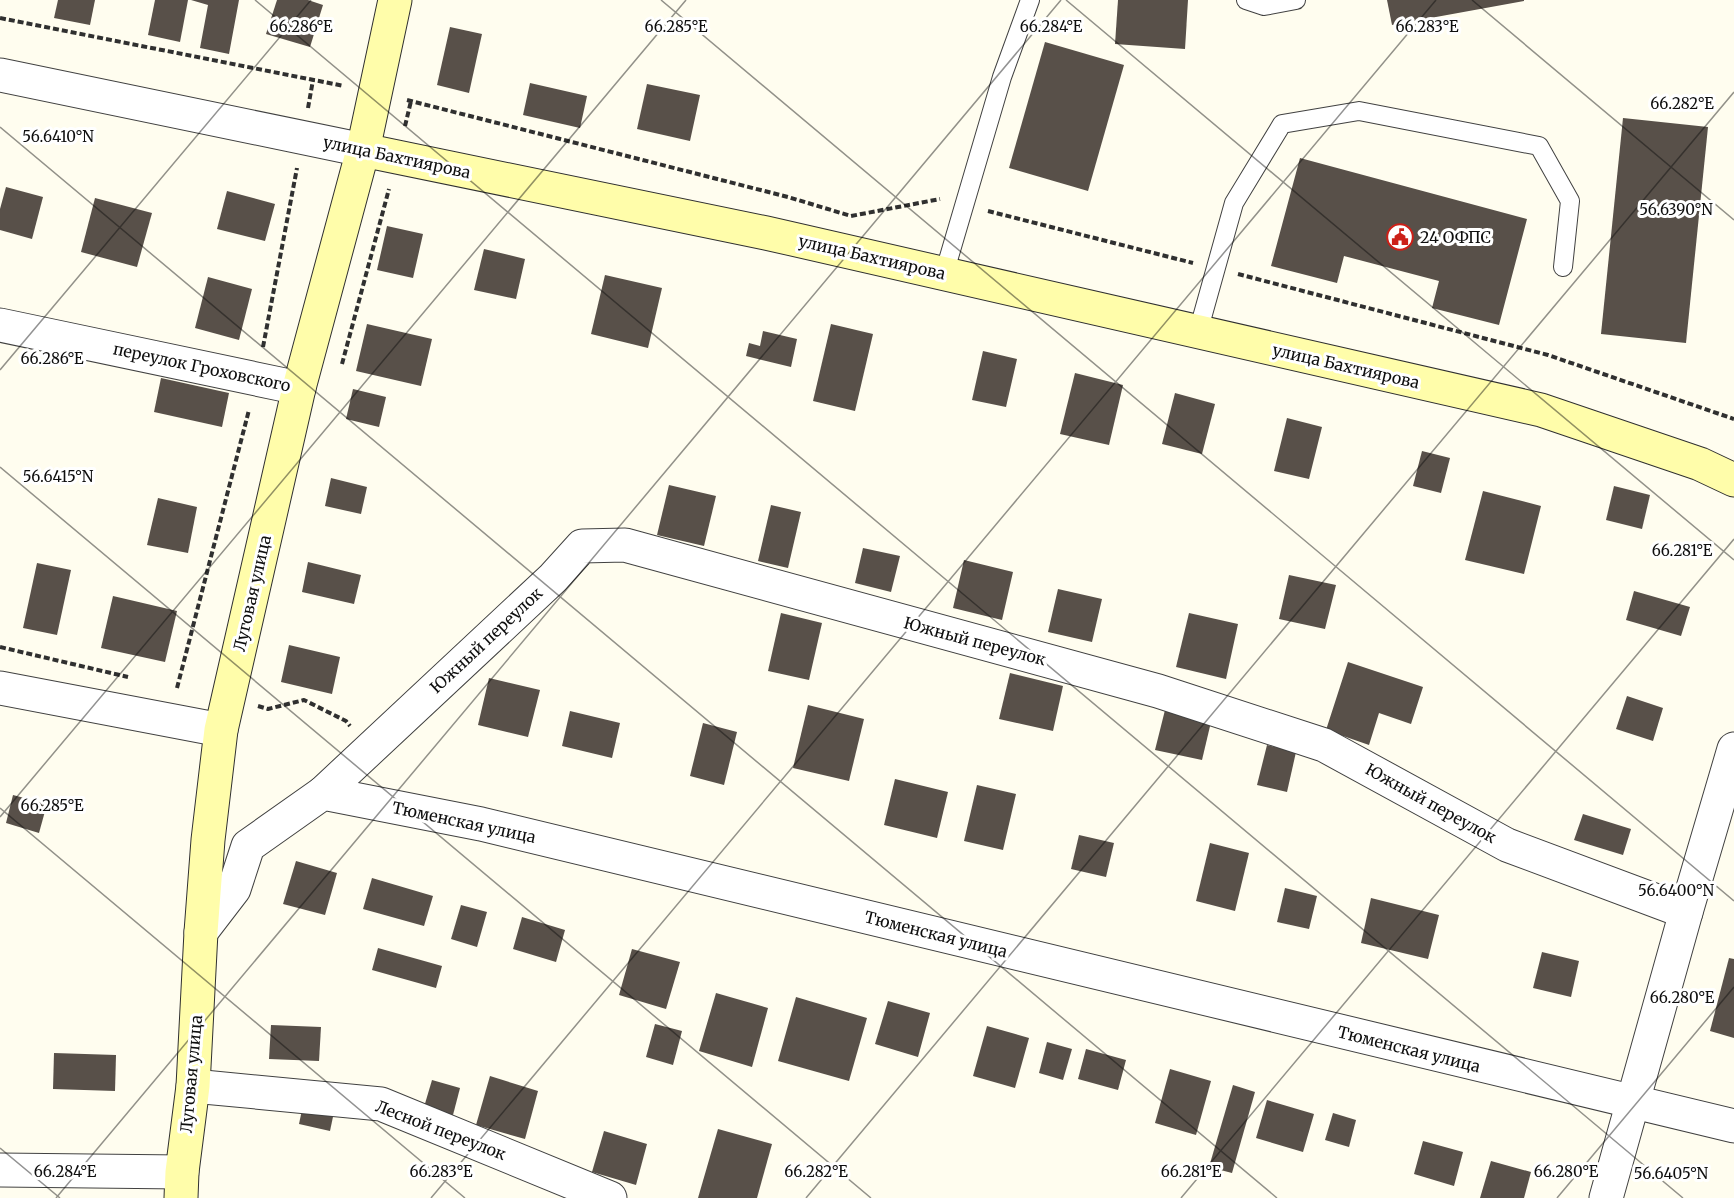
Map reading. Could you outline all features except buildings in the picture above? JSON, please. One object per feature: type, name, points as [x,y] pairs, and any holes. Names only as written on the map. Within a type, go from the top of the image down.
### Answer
[{"type":"main road","name":"Луговая улица","points":[[181,1185],[193,1086],[208,840],[225,715],[299,388],[363,150],[395,0]]},
{"type":"main road","name":"улица Бахтиярова","points":[[363,150],[766,233],[1541,411],[1700,464],[1734,480]]},
{"type":"street","name":"улица Бахтиярова","points":[[0,75],[363,150]]},
{"type":"street","name":"переулок Гроховского","points":[[0,325],[299,388]]},
{"type":"street","name":"Южный переулок","points":[[323,794],[553,578],[582,546],[625,545],[1158,692],[1324,745],[1507,845],[1686,912]]},
{"type":"street","points":[[0,688],[225,715]]},
{"type":"street","points":[[1606,1198],[1734,749]]},
{"type":"street","points":[[201,932],[234,889],[248,846],[323,794]]},
{"type":"street","name":"Тюменская улица","points":[[323,794],[481,824],[1734,1126]]},
{"type":"street","name":"Лесной переулок","points":[[193,1086],[381,1104],[610,1198]]},
{"type":"street","points":[[0,1170],[181,1185]]},
{"type":"lane","points":[[944,274],[1002,77],[1030,0]]},
{"type":"lane","points":[[1246,0],[1264,6],[1296,0]]},
{"type":"lane","points":[[1198,332],[1234,203],[1282,124],[1359,111],[1539,146],[1570,201],[1563,267]]},
{"type":"path","points":[[0,18],[376,92],[788,197],[851,216],[938,198],[1548,355],[1734,418]]},
{"type":"path","points":[[0,647],[133,678]]},
{"type":"path","points":[[177,688],[225,715],[268,709],[304,700],[346,721],[371,749]]},
{"type":"place","name":"24 ОФПС","points":[[1400,237]]}]
